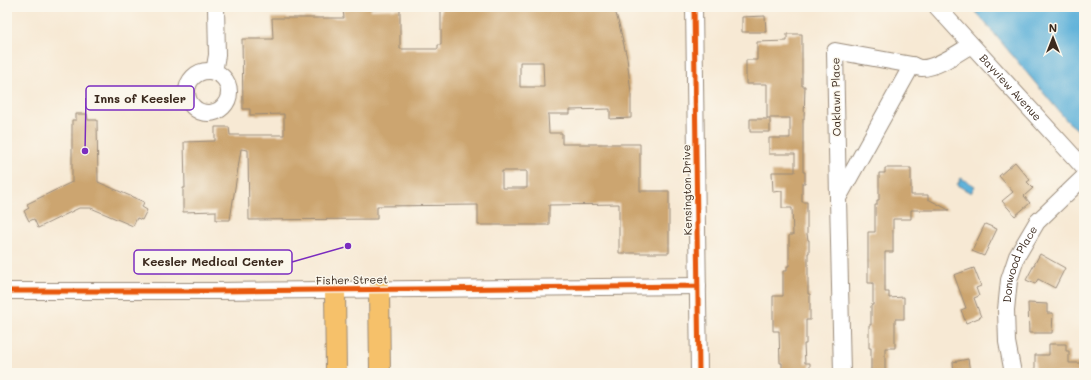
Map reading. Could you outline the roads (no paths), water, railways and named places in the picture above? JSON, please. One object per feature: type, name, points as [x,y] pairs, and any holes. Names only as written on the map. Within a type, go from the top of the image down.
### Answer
[{"type":"main road","points":[[335,290],[336,373]]},
{"type":"main road","points":[[379,290],[380,373]]},
{"type":"street","points":[[214,72],[216,55],[216,7]]},
{"type":"street","name":"Kensington Drive","points":[[694,7],[699,373]]},
{"type":"street","name":"Bayview Avenue","points":[[937,7],[1084,168]]},
{"type":"street","name":"Oaklawn Place","points":[[842,373],[835,51],[921,68],[929,67],[942,62],[971,45]]},
{"type":"street","points":[[838,198],[912,66]]},
{"type":"street","name":"Donwood Place","points":[[1013,373],[1008,342],[1006,310],[1009,280],[1017,256],[1037,222],[1084,177]]},
{"type":"street","name":"Fisher Street","points":[[7,292],[379,290],[698,286]]},
{"type":"water","points":[[972,7],[1084,7],[1084,135],[1067,121]]},
{"type":"water","points":[[961,178],[975,186],[971,193],[957,185]]},
{"type":"place","name":"Inns of Keesler","points":[[85,151]]},
{"type":"place","name":"Keesler Medical Center","points":[[348,246]]}]
